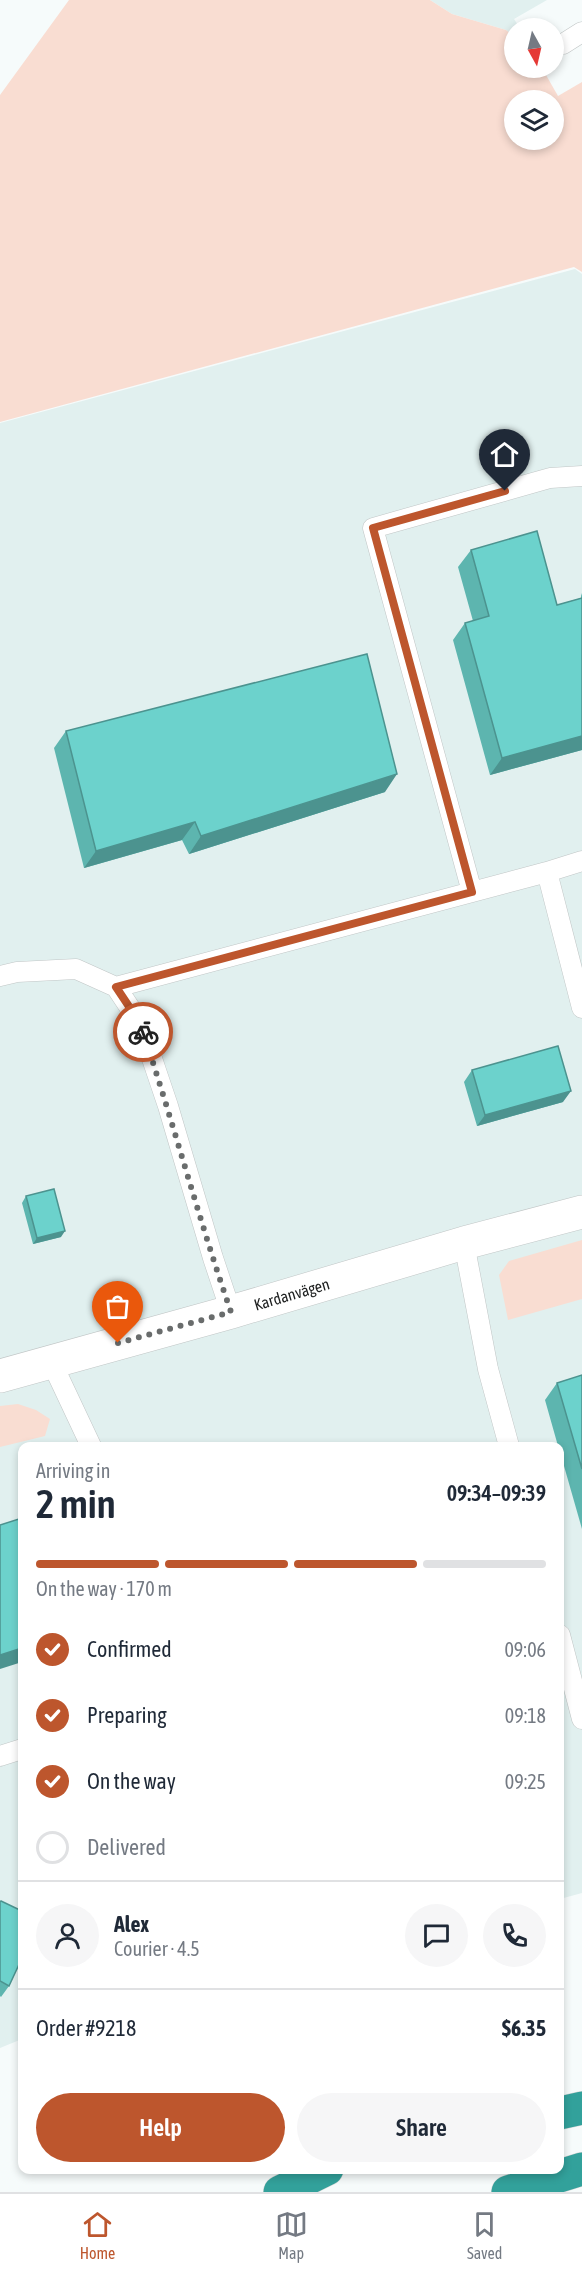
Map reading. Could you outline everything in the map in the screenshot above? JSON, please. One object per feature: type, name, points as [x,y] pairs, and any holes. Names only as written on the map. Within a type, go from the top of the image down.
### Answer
[{"type":"highway","points":[[564,2112],[582,2108]]},
{"type":"highway","points":[[508,2192],[582,2169]]},
{"type":"highway","points":[[280,2192],[317,2174]]},
{"type":"street","name":"Kardanvägen","points":[[0,1376],[231,1312],[464,1243],[582,1212]]},
{"type":"lane","points":[[564,43],[582,32]]},
{"type":"lane","points":[[472,892],[373,528],[550,478],[582,476]]},
{"type":"lane","points":[[116,987],[582,861]]},
{"type":"lane","points":[[547,872],[582,1008]]},
{"type":"lane","points":[[0,976],[17,972],[76,969],[116,987],[140,1023],[231,1312]]},
{"type":"lane","points":[[464,1243],[488,1369],[508,1442]]},
{"type":"lane","points":[[51,1361],[89,1442]]},
{"type":"lane","points":[[564,1650],[582,1719]]},
{"type":"lane","points":[[0,1756],[18,1750]]},
{"type":"shaded area","points":[[69,0],[430,0],[452,14],[504,29],[504,78],[548,78],[555,90],[504,90],[504,150],[564,150],[564,92],[582,82],[582,272],[574,267],[0,422],[0,95]]},
{"type":"shaded area","points":[[430,0],[547,0],[516,18],[504,18],[504,29],[452,14]]},
{"type":"shaded area","points":[[575,269],[582,274],[582,1893],[564,1898],[564,1442],[18,1442],[18,2041],[0,2048],[0,423]]},
{"type":"shaded area","points":[[582,1240],[582,1299],[508,1320],[499,1275],[509,1261]]},
{"type":"shaded area","points":[[18,1404],[36,1410],[50,1419],[45,1436],[0,1447],[0,1406]]},
{"type":"building","points":[[537,531],[557,605],[582,598],[582,736],[502,758],[465,623],[489,616],[471,550]]},
{"type":"building","points":[[367,654],[397,774],[201,836],[195,822],[96,851],[66,731]]},
{"type":"building","points":[[558,1046],[571,1091],[485,1115],[472,1070]]},
{"type":"building","points":[[54,1189],[65,1231],[37,1238],[26,1196]]},
{"type":"building","points":[[582,1375],[582,1469],[557,1383]]},
{"type":"building","points":[[18,1519],[18,1649],[0,1655],[0,1525]]},
{"type":"building","points":[[0,1902],[18,1909],[18,1967],[9,1986],[0,1981]]},
{"type":"way so far","points":[[118,1343],[231,1312],[143,1032]]},
{"type":"route","points":[[143,1032],[140,1023],[116,987],[472,892],[373,528],[505,491]]}]
